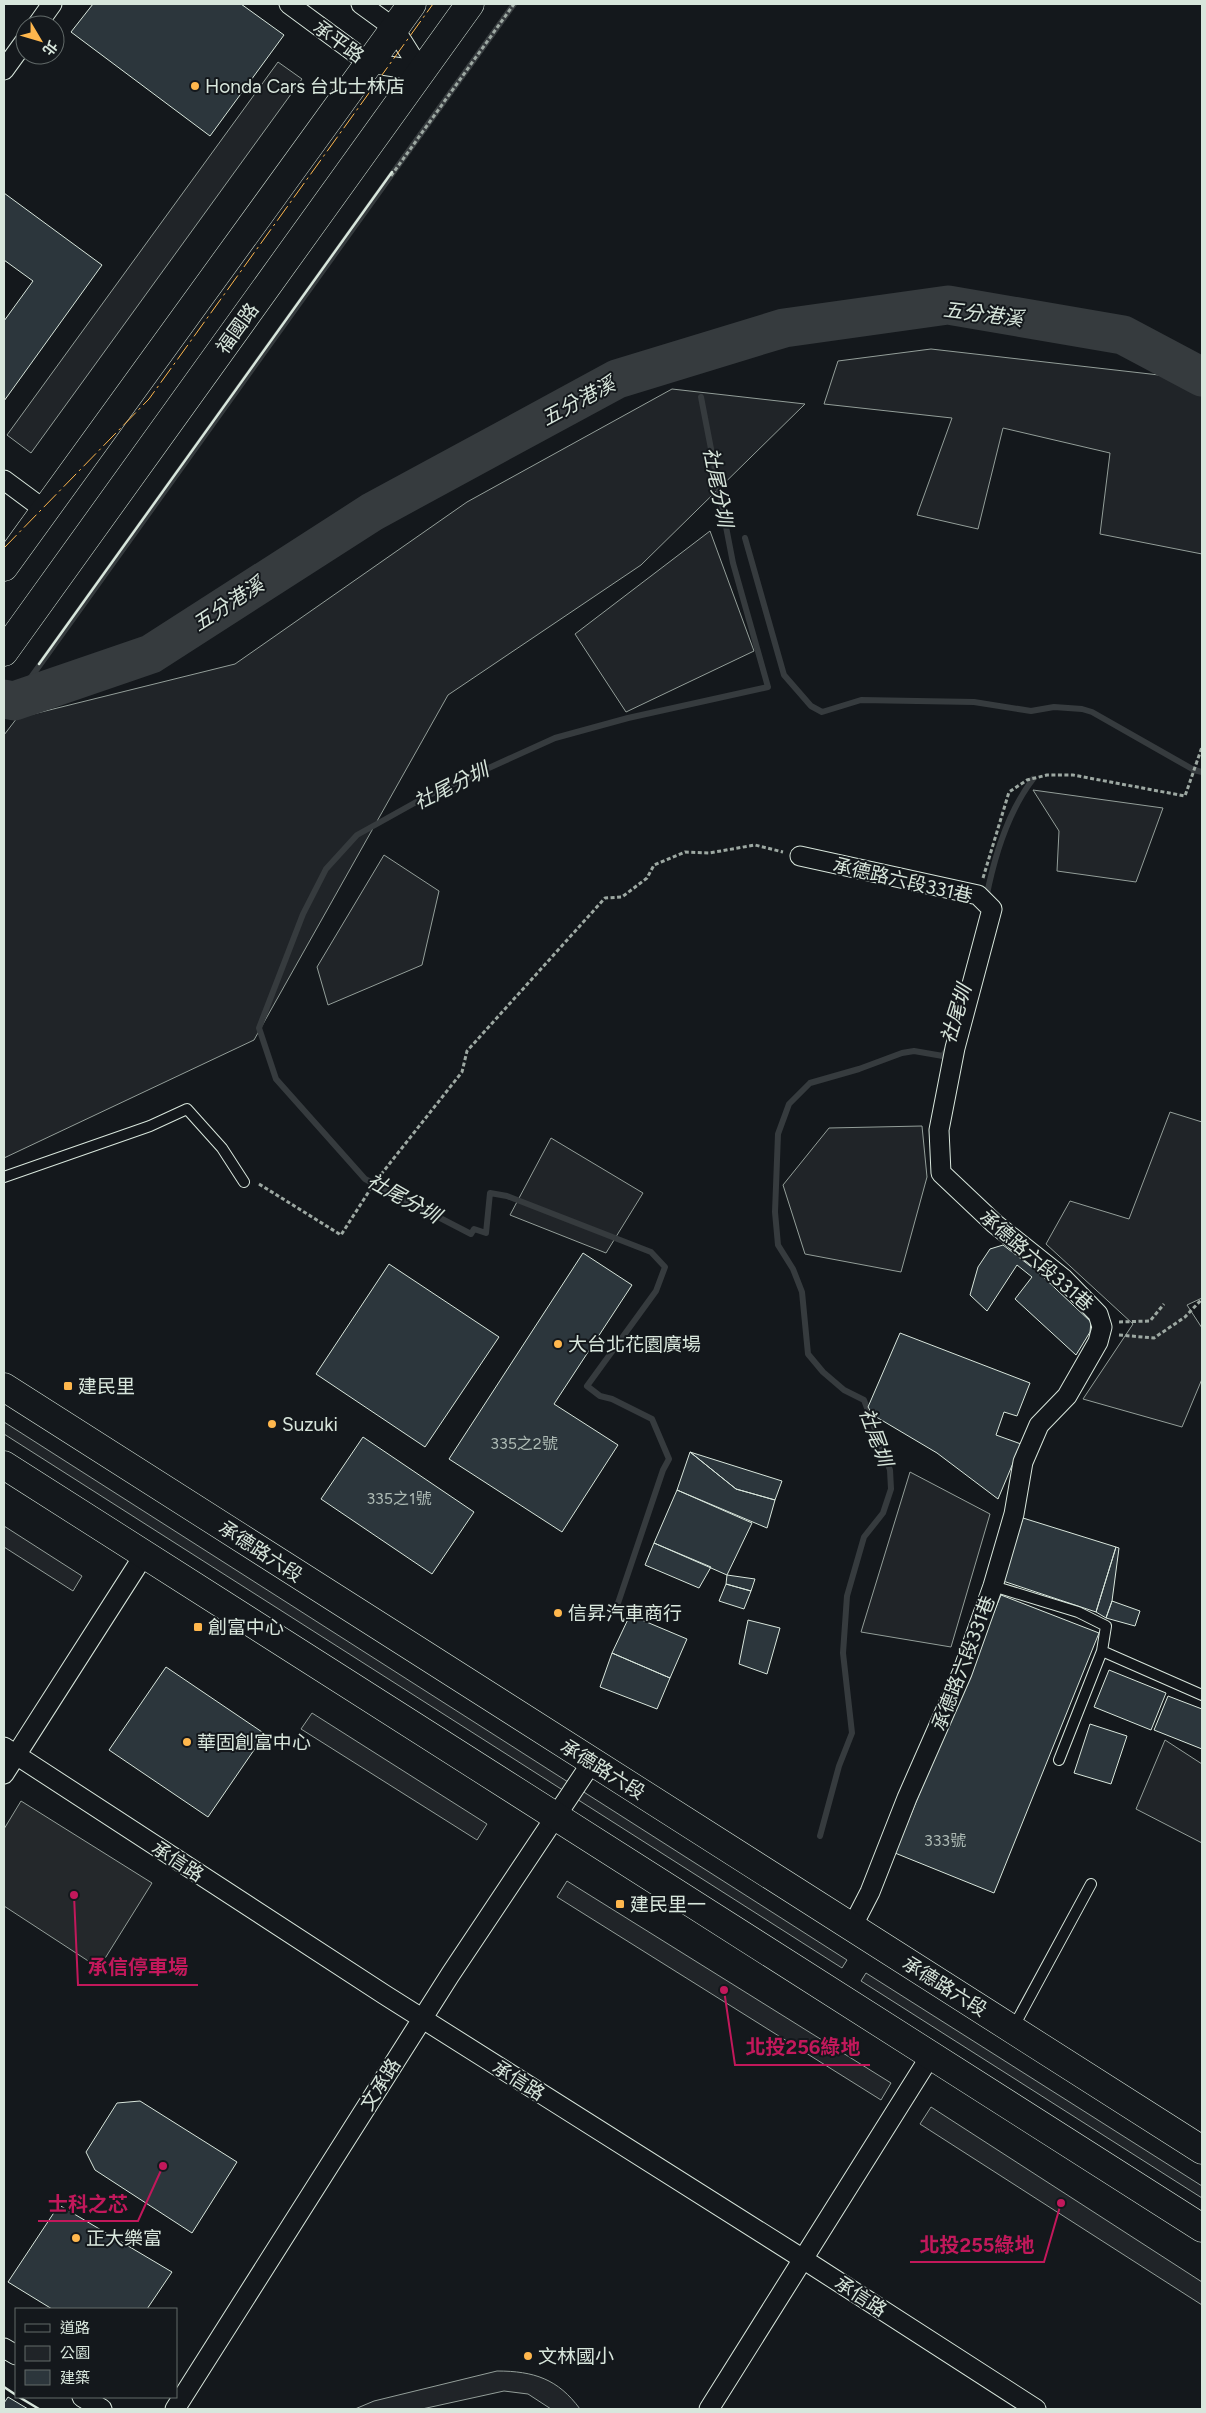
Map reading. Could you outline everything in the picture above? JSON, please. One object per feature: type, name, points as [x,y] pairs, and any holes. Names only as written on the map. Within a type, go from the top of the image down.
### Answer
[{"type":"main road","points":[[4,567],[412,4]]},
{"type":"main road","name":"福國路","points":[[4,652],[470,4]]},
{"type":"main road","name":"承德路六段","points":[[4,1387],[1202,2150]]},
{"type":"main road","points":[[4,1465],[1202,2228]]},
{"type":"street","points":[[44,15],[52,4]]},
{"type":"street","name":"承平路","points":[[289,4],[369,63],[422,72]]},
{"type":"street","points":[[360,4],[394,28],[422,72]]},
{"type":"street","points":[[4,70],[15,55]]},
{"type":"street","points":[[4,480],[46,511]]},
{"type":"street","name":"承德路六段331巷","points":[[800,856],[978,895],[992,909],[955,1048],[939,1130],[941,1173],[995,1224],[1064,1279],[1098,1314],[1100,1334],[1067,1396],[1039,1425],[1023,1462],[1014,1514],[993,1586],[962,1673],[907,1798],[870,1892],[852,1927]]},
{"type":"street","points":[[4,1774],[10,1751],[144,1555]]},
{"type":"street","name":"承信路","points":[[10,1751],[422,2019],[803,2259],[1036,2409]]},
{"type":"street","name":"文承路","points":[[175,2409],[422,2019],[592,1762]]},
{"type":"street","points":[[709,2409],[931,2055]]},
{"type":"street","points":[[4,2348],[15,2354]]},
{"type":"street","points":[[84,2398],[102,2409]]},
{"type":"lane","points":[[4,1177],[150,1126],[187,1109],[222,1148],[244,1182]]},
{"type":"lane","points":[[993,1586],[1078,1612],[1106,1626],[1102,1652],[1059,1760]]},
{"type":"lane","points":[[1102,1652],[1202,1695]]},
{"type":"lane","points":[[1013,2029],[1091,1884]]},
{"type":"path","points":[[391,176],[514,4]]},
{"type":"path","points":[[978,895],[1009,792],[1027,780],[1047,775],[1073,775],[1185,796],[1202,747]]},
{"type":"path","points":[[244,1182],[261,1184],[341,1235],[375,1182],[462,1072],[467,1051],[605,898],[622,897],[647,878],[654,865],[685,852],[709,853],[755,845],[800,856]]},
{"type":"path","points":[[1100,1334],[1154,1338],[1185,1317],[1202,1299]]},
{"type":"path","points":[[1100,1334],[1118,1322],[1150,1321],[1164,1304]]},
{"type":"green space","points":[[278,62],[302,79],[31,453],[7,435]]},
{"type":"green space","points":[[931,349],[1159,375],[1202,394],[1202,554],[1100,534],[1110,453],[1003,428],[978,529],[917,515],[952,418],[824,404],[838,361]]},
{"type":"green space","points":[[672,389],[805,404],[641,565],[448,695],[254,1040],[4,1158],[4,735],[17,718],[235,664],[467,502]]},
{"type":"green space","points":[[710,531],[754,651],[626,712],[575,634]]},
{"type":"green space","points":[[1033,790],[1163,808],[1136,882],[1057,871],[1059,831]]},
{"type":"green space","points":[[384,855],[439,891],[422,965],[328,1005],[317,967]]},
{"type":"green space","points":[[1170,1112],[1202,1122],[1202,1298],[1187,1305],[1202,1328],[1202,1379],[1182,1427],[1083,1399],[1133,1324],[1046,1244],[1070,1201],[1129,1219]]},
{"type":"green space","points":[[922,1126],[927,1177],[901,1272],[805,1254],[783,1185],[829,1128]]},
{"type":"green space","points":[[551,1138],[643,1193],[606,1253],[510,1215]]},
{"type":"green space","points":[[4,1422],[847,1960],[842,1968],[4,1434]]},
{"type":"green space","points":[[910,1472],[990,1514],[951,1647],[861,1632]]},
{"type":"green space","points":[[4,1526],[82,1576],[73,1591],[4,1547]]},
{"type":"green space","points":[[312,1713],[487,1824],[477,1840],[301,1729]]},
{"type":"green space","points":[[1165,1740],[1202,1764],[1202,1843],[1136,1809]]},
{"type":"green space","points":[[567,1881],[891,2083],[881,2100],[557,1897]]},
{"type":"green space","points":[[866,1973],[1202,2186],[1202,2198],[861,1981]]},
{"type":"green space","points":[[931,2107],[1202,2282],[1202,2305],[920,2124]]},
{"type":"green space","points":[[497,2371],[534,2375],[544,2379],[563,2390],[580,2409],[551,2409],[528,2394],[504,2391],[422,2409],[355,2409],[374,2401]]},
{"type":"shaded area","points":[[21,1801],[152,1883],[99,1968],[4,1906],[4,1829]]},
{"type":"building","name":"Honda Cars 台北士林店","points":[[93,4],[241,4],[284,35],[210,136],[71,32]]},
{"type":"building","points":[[4,193],[102,265],[4,401],[4,321],[33,281],[4,260]]},
{"type":"building","points":[[1003,1245],[1038,1272],[1091,1322],[1090,1332],[1076,1355],[1015,1299],[1032,1277],[1017,1265],[987,1311],[970,1295],[978,1267],[990,1249]]},
{"type":"building","name":"大台北花園廣場","points":[[583,1253],[632,1285],[554,1404],[618,1445],[562,1532],[449,1459]]},
{"type":"building","points":[[389,1264],[499,1337],[425,1447],[316,1374]]},
{"type":"building","points":[[900,1333],[1030,1383],[1017,1416],[1004,1412],[996,1435],[1021,1444],[998,1499],[937,1453],[873,1415],[868,1407]]},
{"type":"building","points":[[363,1437],[474,1512],[432,1574],[321,1499]]},
{"type":"building","points":[[690,1452],[782,1481],[775,1500],[736,1489]]},
{"type":"building","points":[[690,1452],[736,1489],[775,1500],[767,1528],[677,1490]]},
{"type":"building","points":[[677,1490],[752,1523],[727,1575],[654,1543]]},
{"type":"building","points":[[1023,1518],[1116,1547],[1096,1612],[1003,1581]]},
{"type":"building","points":[[654,1543],[711,1567],[699,1588],[645,1565]]},
{"type":"building","points":[[1116,1547],[1119,1548],[1112,1601],[1106,1618],[1096,1612]]},
{"type":"building","points":[[727,1575],[755,1579],[751,1591],[726,1584]]},
{"type":"building","points":[[726,1584],[751,1591],[744,1609],[719,1601]]},
{"type":"building","points":[[1001,1595],[1099,1633],[994,1893],[895,1853]]},
{"type":"building","points":[[1112,1601],[1140,1611],[1135,1626],[1106,1618]]},
{"type":"building","points":[[630,1615],[687,1639],[670,1678],[612,1653]]},
{"type":"building","points":[[748,1620],[780,1628],[767,1674],[739,1664]]},
{"type":"building","points":[[612,1653],[670,1678],[657,1709],[600,1687]]},
{"type":"building","name":"華固創富中心","points":[[166,1667],[265,1734],[208,1817],[109,1750]]},
{"type":"building","points":[[1109,1670],[1166,1693],[1151,1730],[1094,1707]]},
{"type":"building","points":[[1168,1696],[1202,1709],[1202,1749],[1154,1730]]},
{"type":"building","points":[[1090,1724],[1127,1736],[1111,1784],[1074,1773]]},
{"type":"building","points":[[140,2101],[237,2162],[192,2233],[95,2170],[86,2152],[117,2103]]},
{"type":"building","name":"正大樂富","points":[[59,2205],[172,2272],[148,2308],[50,2308],[8,2282]]},
{"type":"building","points":[[8,2397],[28,2409],[4,2409],[4,2403]]},
{"type":"waterway","points":[[14,701],[514,4]]},
{"type":"waterway","name":"五分港溪","points":[[4,699],[14,701],[151,654],[372,512],[617,379],[784,328],[948,305],[1123,335],[1202,377]]},
{"type":"waterway","name":"社尾分圳","points":[[616,1609],[663,1470],[669,1459],[652,1419],[612,1399],[600,1396],[587,1386],[656,1291],[665,1267],[651,1252],[507,1196],[490,1193],[486,1233],[474,1229],[471,1234],[365,1179],[276,1079],[259,1028],[303,914],[326,869],[357,835],[427,796],[555,738],[628,718],[768,687],[733,563],[701,397]]},
{"type":"waterway","points":[[745,538],[784,675],[811,706],[822,712],[861,700],[974,702],[1031,711],[1054,707],[1082,709],[1092,712],[1194,770],[1202,772]]},
{"type":"waterway","name":"社尾圳","points":[[986,899],[993,867],[1003,836],[1016,806],[1033,779]]},
{"type":"waterway","name":"社尾圳","points":[[820,1836],[839,1766],[852,1733],[843,1653],[847,1596],[864,1537],[883,1513],[891,1489],[890,1470],[864,1400],[844,1390],[823,1372],[808,1354],[802,1292],[793,1269],[778,1245],[775,1212],[778,1134],[789,1104],[810,1083],[859,1069],[902,1053],[914,1051],[943,1056],[947,1049]]},
{"type":"wall","points":[[39,664],[392,172]]},
{"type":"wall","points":[[4,2387],[15,2394]]},
{"type":"wall","points":[[21,2398],[39,2409]]},
{"type":"power","points":[[4,548],[149,399],[433,4]]},
{"type":"place","name":"Honda Cars 台北士林店","points":[[195,86]]},
{"type":"place","name":"大台北花園廣場","points":[[558,1344]]},
{"type":"place","name":"建民里","points":[[68,1386]]},
{"type":"place","name":"Suzuki","points":[[272,1424]]},
{"type":"place","name":"信昇汽車商行","points":[[558,1613]]},
{"type":"place","name":"創富中心","points":[[198,1627]]},
{"type":"place","name":"華固創富中心","points":[[187,1742]]},
{"type":"place","name":"承信停車場","points":[[74,1895]]},
{"type":"place","name":"建民里一","points":[[620,1904]]},
{"type":"place","name":"北投256綠地","points":[[724,1990]]},
{"type":"place","name":"士科之芯","points":[[163,2166]]},
{"type":"place","name":"北投255綠地","points":[[1061,2203]]},
{"type":"place","name":"正大樂富","points":[[76,2238]]},
{"type":"place","name":"文林國小","points":[[528,2356]]}]
